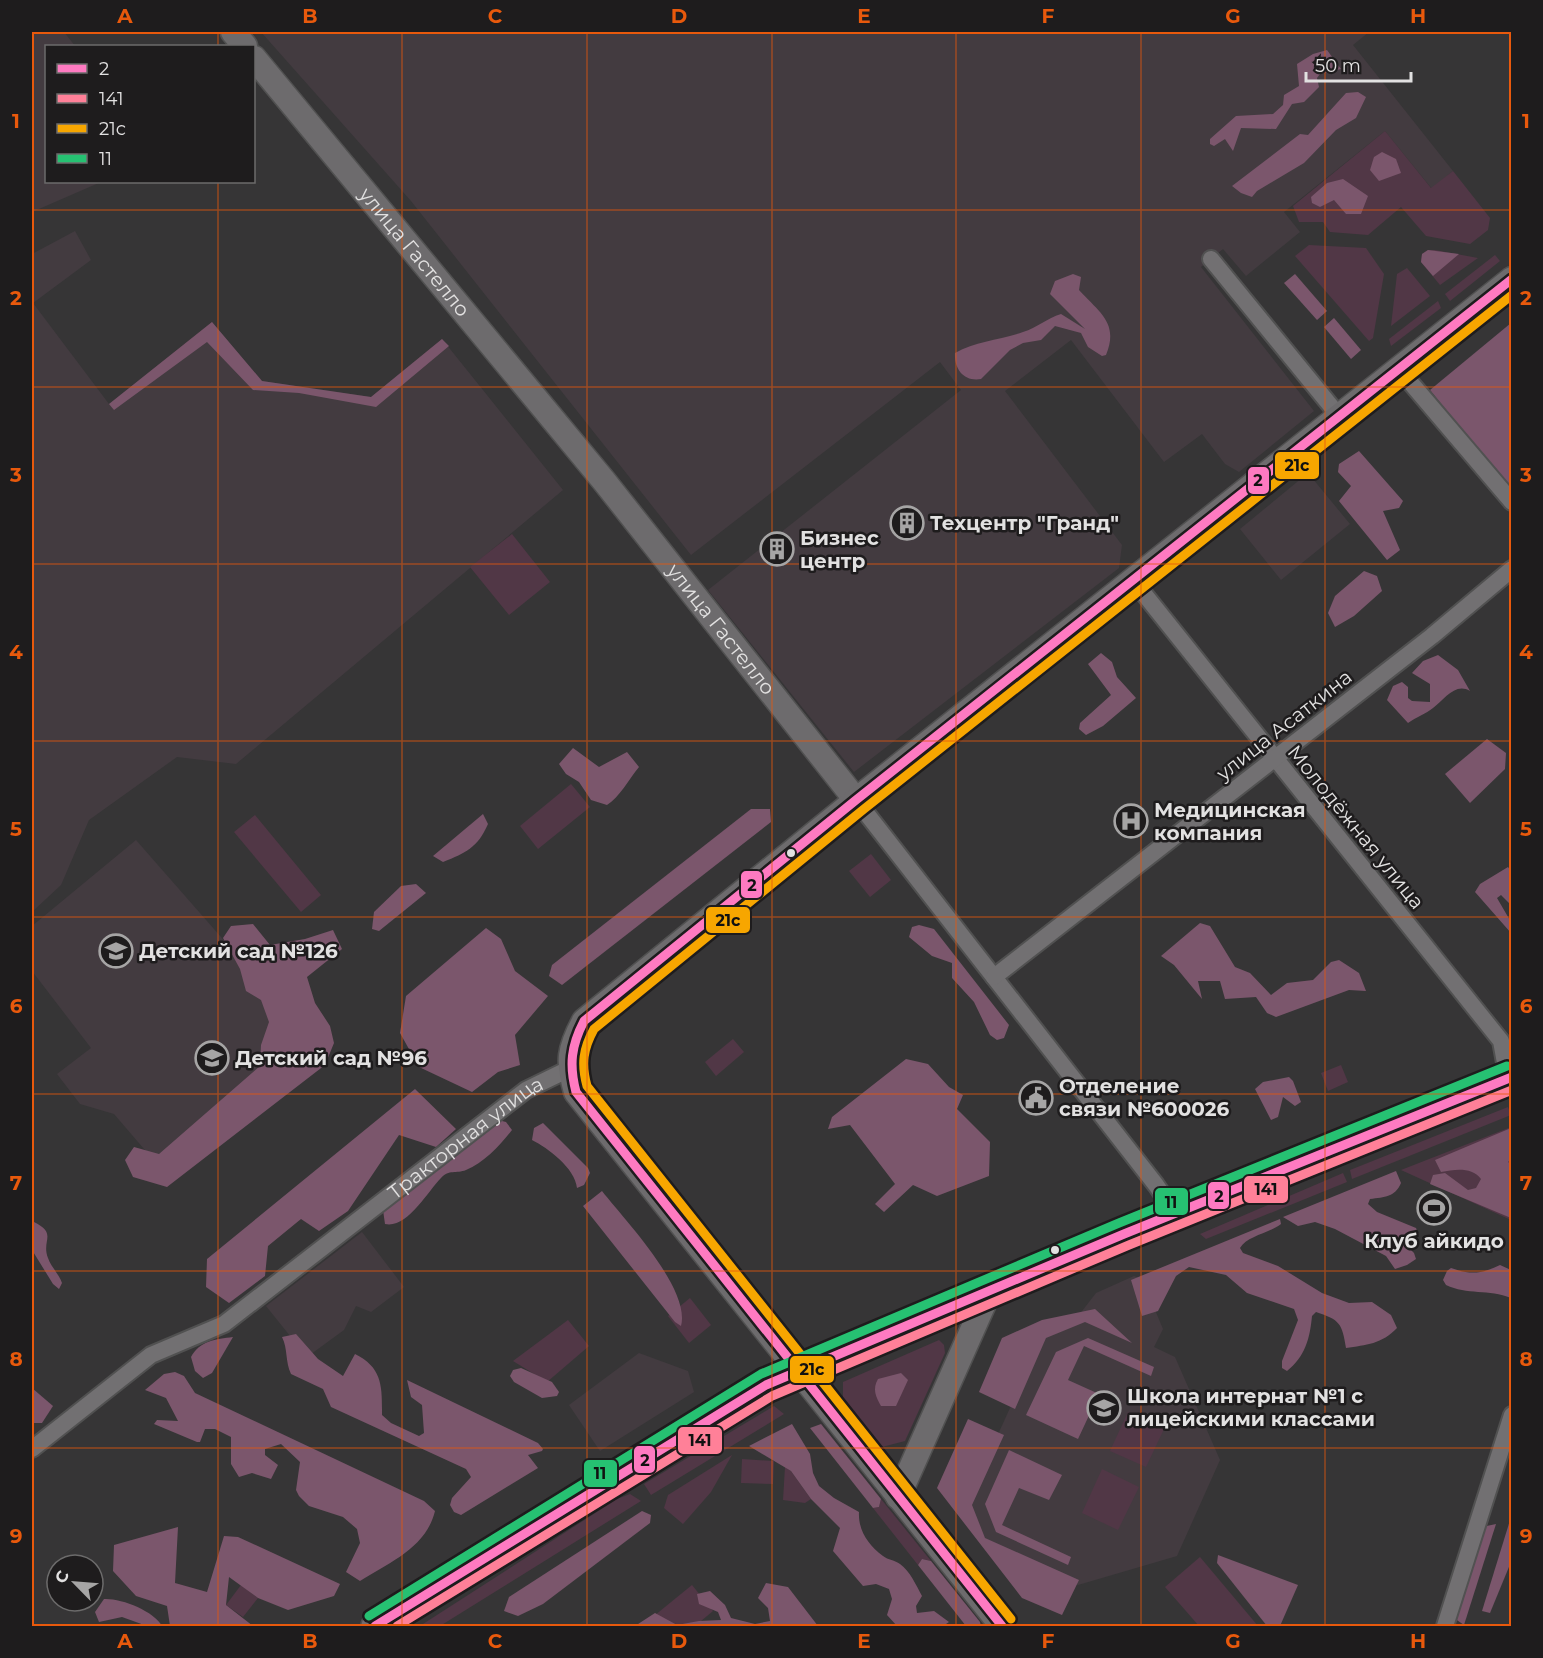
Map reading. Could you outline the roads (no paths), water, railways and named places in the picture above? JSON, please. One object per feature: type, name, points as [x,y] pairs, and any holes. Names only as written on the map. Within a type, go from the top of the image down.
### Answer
[{"type":"main road","points":[[233,32],[244,45]]},
{"type":"main road","name":"улица Гастелло","points":[[255,58],[604,481],[856,800]]},
{"type":"main road","points":[[1002,1626],[576,1092],[569,1069],[571,1045],[584,1021],[856,800],[1512,279]]},
{"type":"main road","points":[[375,1626],[766,1385],[1175,1213],[1510,1078]]},
{"type":"main road","points":[[898,1497],[990,1290]]},
{"type":"street","points":[[1211,259],[1339,416]]},
{"type":"street","points":[[1399,369],[1512,502]]},
{"type":"street","name":"улица Асаткина","points":[[994,977],[1432,636],[1512,570]]},
{"type":"street","name":"Молодёжная улица","points":[[1133,580],[1501,1041],[1510,1078]]},
{"type":"street","name":"улица Гастелло","points":[[856,800],[1156,1185],[1175,1213]]},
{"type":"street","name":"Тракторная улица","points":[[32,1449],[151,1355],[224,1324],[526,1090],[569,1069]]},
{"type":"street","points":[[1445,1626],[1512,1415]]},
{"type":"place","name":"Техцентр \"Гранд\"","points":[[907,523]]},
{"type":"place","name":"Бизнес центр","points":[[777,549]]},
{"type":"place","name":"Медицинская компания","points":[[1131,821]]},
{"type":"place","name":"Детский сад №126","points":[[116,951]]},
{"type":"place","name":"Детский сад №96","points":[[212,1058]]},
{"type":"place","name":"Отделение связи №600026","points":[[1036,1098]]},
{"type":"place","name":"Клуб айкидо","points":[[1434,1208]]},
{"type":"place","name":"Школа интернат №1 с лицейскими классами","points":[[1104,1408]]}]
